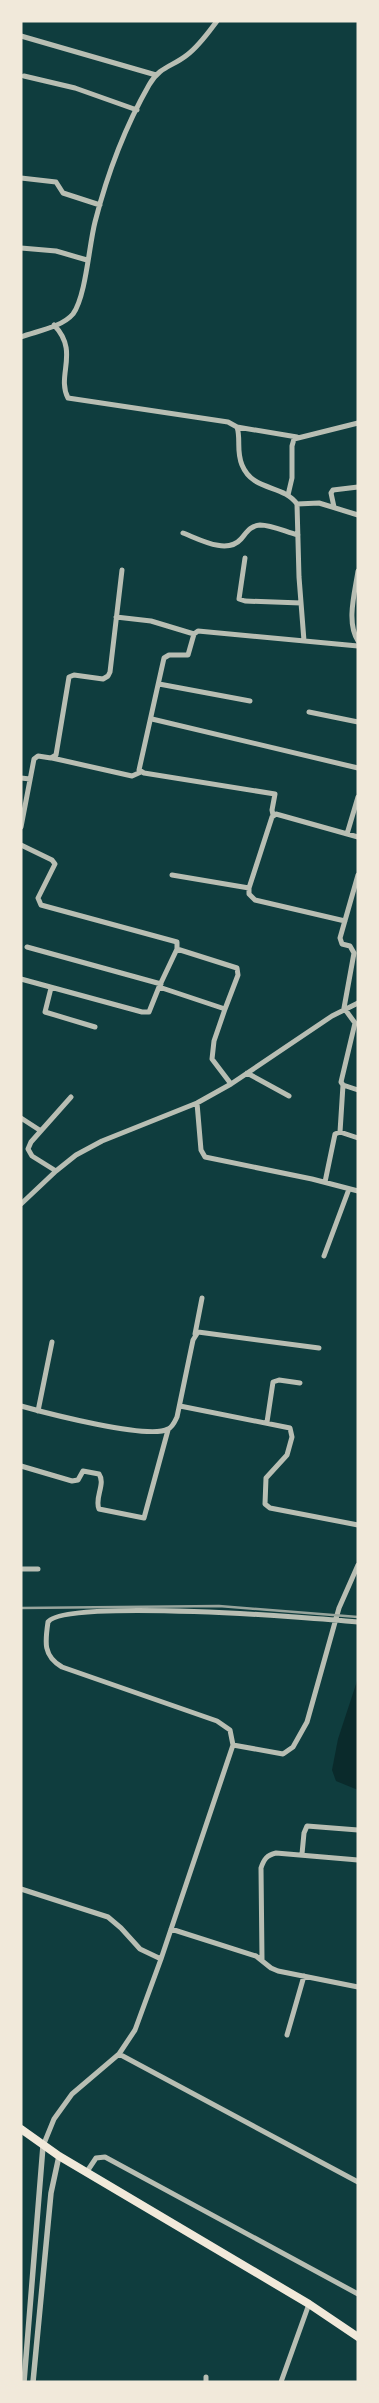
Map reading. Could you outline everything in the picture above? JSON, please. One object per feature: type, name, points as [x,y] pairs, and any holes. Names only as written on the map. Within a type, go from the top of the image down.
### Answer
[{"type":"main road","points":[[21,2128],[43,2146],[86,2173],[309,2304],[358,2337]]},
{"type":"street","points":[[21,337],[54,325],[72,315],[78,305],[100,204],[119,150],[137,110],[156,75],[170,64],[187,56],[217,21]]},
{"type":"street","points":[[21,36],[156,75]]},
{"type":"street","points":[[24,76],[75,88],[137,110]]},
{"type":"street","points":[[21,178],[56,182],[63,193],[100,204]]},
{"type":"street","points":[[21,248],[56,251],[88,260]]},
{"type":"street","points":[[54,325],[66,340],[66,388],[68,398],[228,422],[237,427],[297,437],[358,423]]},
{"type":"street","points":[[237,427],[238,454],[244,471],[260,485],[288,495],[297,504],[300,603],[304,641]]},
{"type":"street","points":[[288,495],[292,478],[292,446],[297,437]]},
{"type":"street","points":[[334,507],[331,493],[333,490],[358,487]]},
{"type":"street","points":[[297,504],[312,502],[358,515]]},
{"type":"street","points":[[183,533],[225,546],[236,543],[249,529],[260,525],[298,535]]},
{"type":"street","points":[[245,558],[239,599],[245,601],[300,603]]},
{"type":"street","points":[[51,758],[57,752],[69,677],[74,675],[103,680],[108,676],[122,570]]},
{"type":"street","points":[[358,571],[352,619],[353,629],[358,641]]},
{"type":"street","points":[[116,617],[151,621],[194,634]]},
{"type":"street","points":[[141,772],[139,764],[152,719],[164,658],[169,655],[182,657],[188,655],[194,634],[198,631],[358,646]]},
{"type":"street","points":[[159,684],[250,701]]},
{"type":"street","points":[[309,712],[358,722]]},
{"type":"street","points":[[152,719],[358,768]]},
{"type":"street","points":[[21,825],[36,757],[51,758],[132,776],[141,772],[274,794],[273,815],[249,894],[255,900],[345,921]]},
{"type":"street","points":[[21,778],[30,780]]},
{"type":"street","points":[[347,834],[358,797]]},
{"type":"street","points":[[273,815],[279,814],[358,837]]},
{"type":"street","points":[[21,845],[52,860],[56,864],[38,898],[41,905],[177,942],[177,949],[152,1008],[146,1013],[21,979]]},
{"type":"street","points":[[172,875],[250,888]]},
{"type":"street","points":[[340,1132],[343,1085],[341,1076],[355,1023],[344,1008],[354,953],[350,946],[340,942],[358,875]]},
{"type":"street","points":[[27,948],[160,986],[225,1009]]},
{"type":"street","points":[[177,949],[237,968],[238,975],[214,1041],[212,1059],[231,1084]]},
{"type":"street","points":[[52,988],[45,1012],[96,1027]]},
{"type":"street","points":[[21,1204],[76,1155],[102,1141],[197,1103],[231,1084],[344,1008],[358,1003]]},
{"type":"street","points":[[247,1073],[289,1096]]},
{"type":"street","points":[[343,1085],[358,1090]]},
{"type":"street","points":[[56,1171],[32,1156],[28,1149],[71,1097]]},
{"type":"street","points":[[197,1103],[201,1150],[205,1157],[325,1182],[358,1191]]},
{"type":"street","points":[[21,1118],[41,1131]]},
{"type":"street","points":[[325,1182],[334,1137],[337,1132],[358,1138]]},
{"type":"street","points":[[324,1256],[349,1189]]},
{"type":"street","points":[[21,1466],[72,1481],[78,1480],[83,1471],[99,1474],[102,1480],[97,1504],[99,1509],[144,1518],[168,1430],[174,1422],[180,1406],[202,1298]]},
{"type":"street","points":[[194,1335],[204,1331],[319,1348]]},
{"type":"street","points":[[38,1411],[52,1342]]},
{"type":"street","points":[[267,1422],[274,1382],[279,1380],[300,1383]]},
{"type":"street","points":[[21,1406],[134,1431],[168,1430]]},
{"type":"street","points":[[180,1406],[285,1426],[292,1432],[287,1456],[266,1478],[265,1504],[270,1508],[358,1525]]},
{"type":"street","points":[[234,1745],[276,1754],[283,1754],[293,1747],[307,1722],[336,1620],[358,1565]]},
{"type":"street","points":[[21,1569],[38,1570]]},
{"type":"street","points":[[24,2382],[43,2146],[54,2119],[72,2094],[119,2054],[135,2030],[234,1745],[230,1730],[217,1721],[62,1667],[53,1662],[45,1647],[48,1622],[58,1615],[126,1610],[226,1612],[358,1622]]},
{"type":"street","points":[[302,1854],[304,1833],[307,1826],[358,1830]]},
{"type":"street","points":[[262,1959],[261,1868],[263,1860],[269,1854],[276,1853],[358,1860]]},
{"type":"street","points":[[21,1889],[108,1917],[122,1928],[140,1949],[161,1959]]},
{"type":"street","points":[[171,1929],[256,1956],[271,1968],[358,1986]]},
{"type":"street","points":[[287,2036],[304,1976]]},
{"type":"street","points":[[119,2054],[358,2182]]},
{"type":"street","points":[[33,2382],[51,2193],[59,2156]]},
{"type":"street","points":[[86,2173],[96,2158],[105,2157],[358,2294]]},
{"type":"street","points":[[281,2382],[309,2304]]},
{"type":"water","points":[[358,1678],[358,1790],[336,1781],[332,1770],[338,1739]]},
{"type":"railway","points":[[21,1608],[219,1606],[358,1617]]}]
